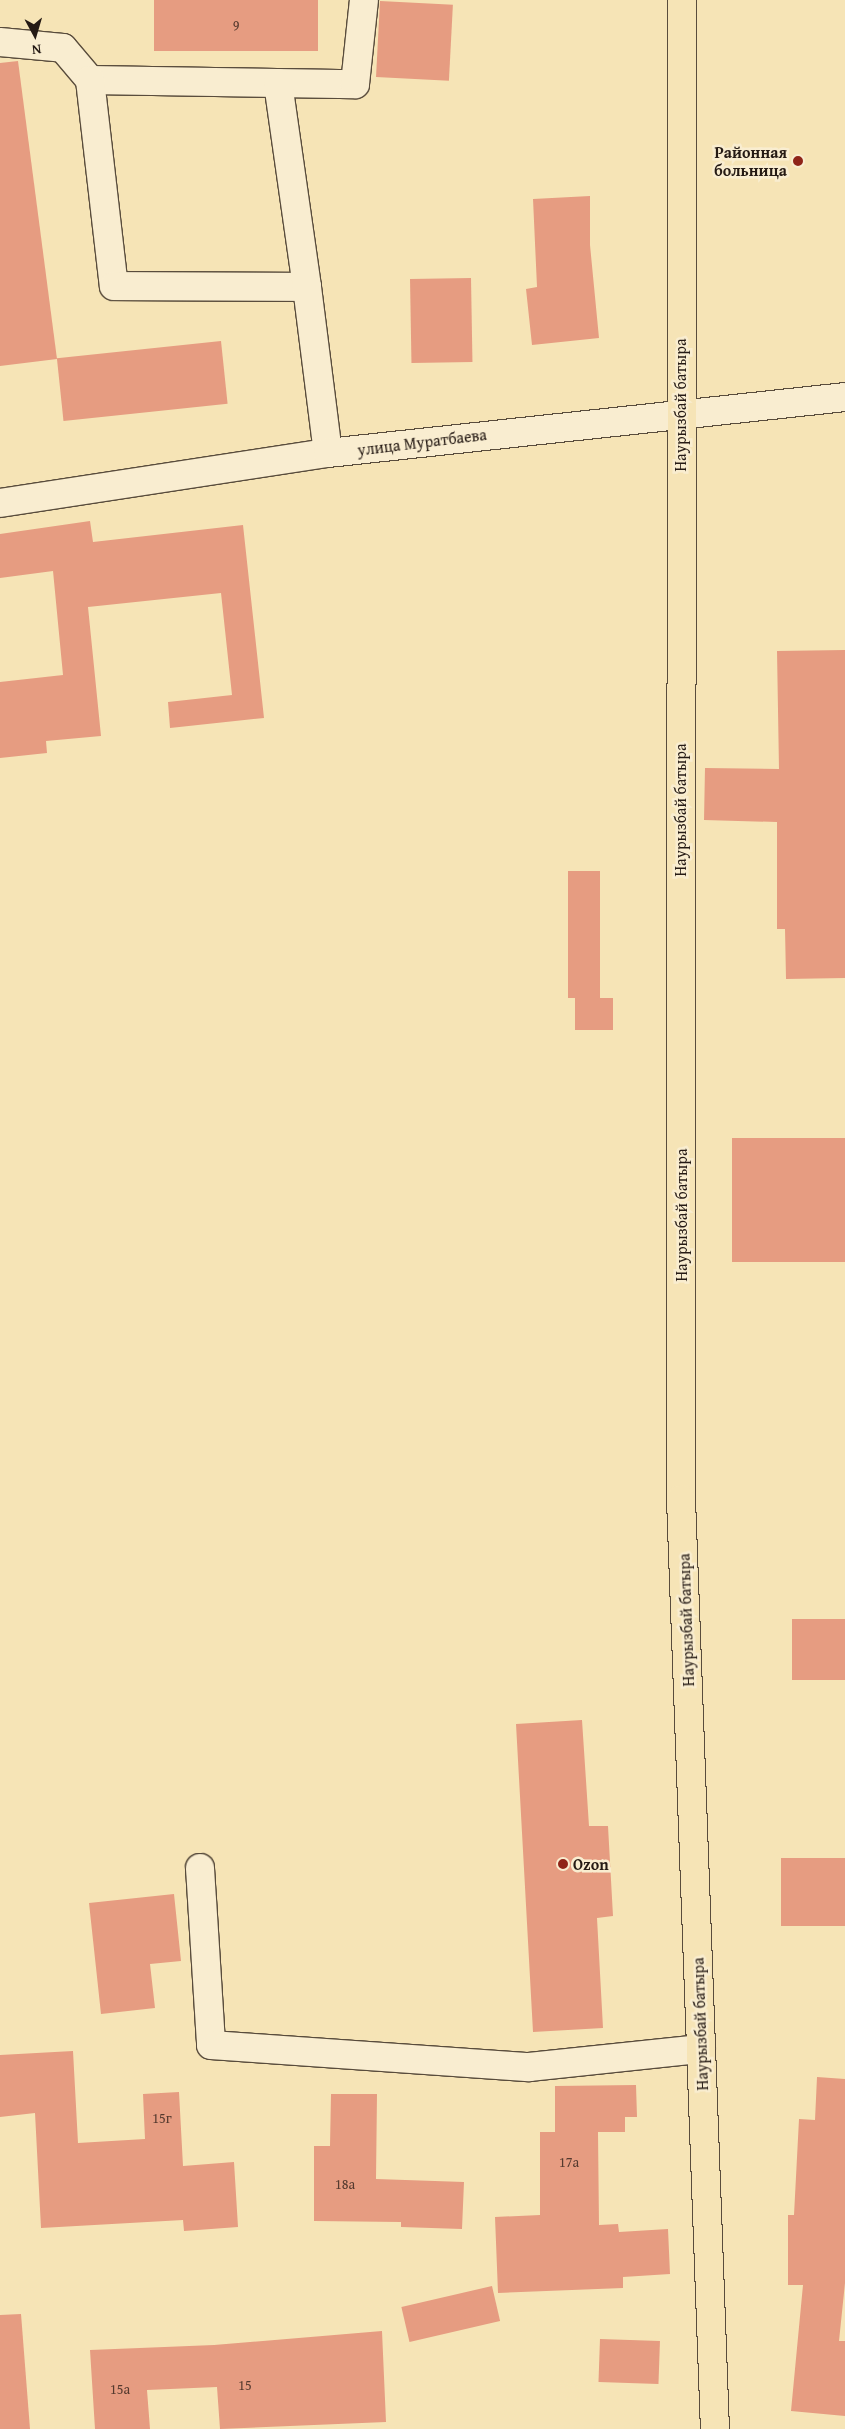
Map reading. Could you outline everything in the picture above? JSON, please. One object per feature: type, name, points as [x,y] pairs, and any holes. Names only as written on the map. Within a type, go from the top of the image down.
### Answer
[{"type":"main road","name":"Наурызбай батыра","points":[[682,0],[680,413],[681,1499],[715,2429]]},
{"type":"street","points":[[90,80],[355,84],[364,0]]},
{"type":"street","points":[[0,42],[63,48],[90,80],[114,286],[307,287]]},
{"type":"street","points":[[278,83],[328,453]]},
{"type":"street","name":"улица Муратбаева","points":[[0,503],[328,453],[680,413],[845,397]]},
{"type":"street","points":[[200,1868],[211,2046],[529,2067],[701,2049]]},
{"type":"building","points":[[154,0],[318,0],[318,51],[154,51]]},
{"type":"building","points":[[380,1],[453,5],[449,81],[376,77]]},
{"type":"building","points":[[18,61],[57,359],[0,366],[0,63]]},
{"type":"building","points":[[590,196],[590,245],[599,338],[532,345],[526,289],[537,287],[533,199]]},
{"type":"building","points":[[471,278],[472,362],[411,363],[410,279]]},
{"type":"building","points":[[221,341],[228,404],[63,421],[57,358]]},
{"type":"building","points":[[90,521],[93,542],[243,525],[264,718],[170,728],[168,702],[232,695],[221,593],[88,607],[101,736],[46,741],[47,753],[0,758],[0,682],[63,675],[53,571],[0,578],[0,534]]},
{"type":"building","points":[[845,650],[845,978],[786,979],[785,929],[777,929],[777,822],[704,820],[705,768],[779,769],[777,651]]},
{"type":"building","points":[[568,871],[600,871],[600,998],[613,998],[613,1030],[575,1030],[575,998],[568,998]]},
{"type":"building","points":[[732,1138],[845,1138],[845,1262],[732,1262]]},
{"type":"building","points":[[792,1619],[845,1619],[845,1680],[792,1680]]},
{"type":"building","points":[[582,1720],[589,1826],[608,1826],[613,1916],[597,1918],[603,2028],[533,2032],[516,1724]]},
{"type":"building","points":[[781,1858],[845,1858],[845,1926],[781,1926]]},
{"type":"building","points":[[174,1894],[181,1961],[150,1964],[155,2008],[101,2014],[89,1903]]},
{"type":"building","points":[[73,2051],[78,2143],[145,2139],[143,2094],[179,2092],[183,2166],[234,2162],[238,2227],[184,2231],[183,2220],[41,2228],[35,2113],[0,2117],[0,2055]]},
{"type":"building","points":[[817,2077],[845,2079],[845,2283],[839,2341],[845,2341],[845,2416],[791,2411],[803,2285],[788,2285],[788,2215],[794,2215],[799,2119],[815,2120]]},
{"type":"building","points":[[636,2085],[637,2117],[625,2117],[625,2132],[598,2132],[599,2225],[618,2224],[619,2232],[668,2229],[670,2274],[623,2277],[623,2288],[498,2293],[495,2217],[540,2215],[540,2132],[555,2132],[555,2086]]},
{"type":"building","points":[[331,2094],[377,2094],[376,2179],[464,2182],[462,2229],[401,2227],[401,2222],[314,2221],[314,2146],[330,2146]]},
{"type":"building","points":[[492,2286],[500,2321],[409,2342],[401,2307]]},
{"type":"building","points":[[21,2314],[30,2429],[0,2429],[0,2315]]},
{"type":"building","points":[[382,2331],[386,2422],[220,2429],[217,2387],[147,2390],[150,2429],[95,2429],[90,2350],[214,2345]]},
{"type":"building","points":[[600,2339],[660,2341],[658,2384],[598,2382]]},
{"type":"place","name":"Районная больница","points":[[798,161]]},
{"type":"place","name":"Ozon","points":[[563,1864]]}]
